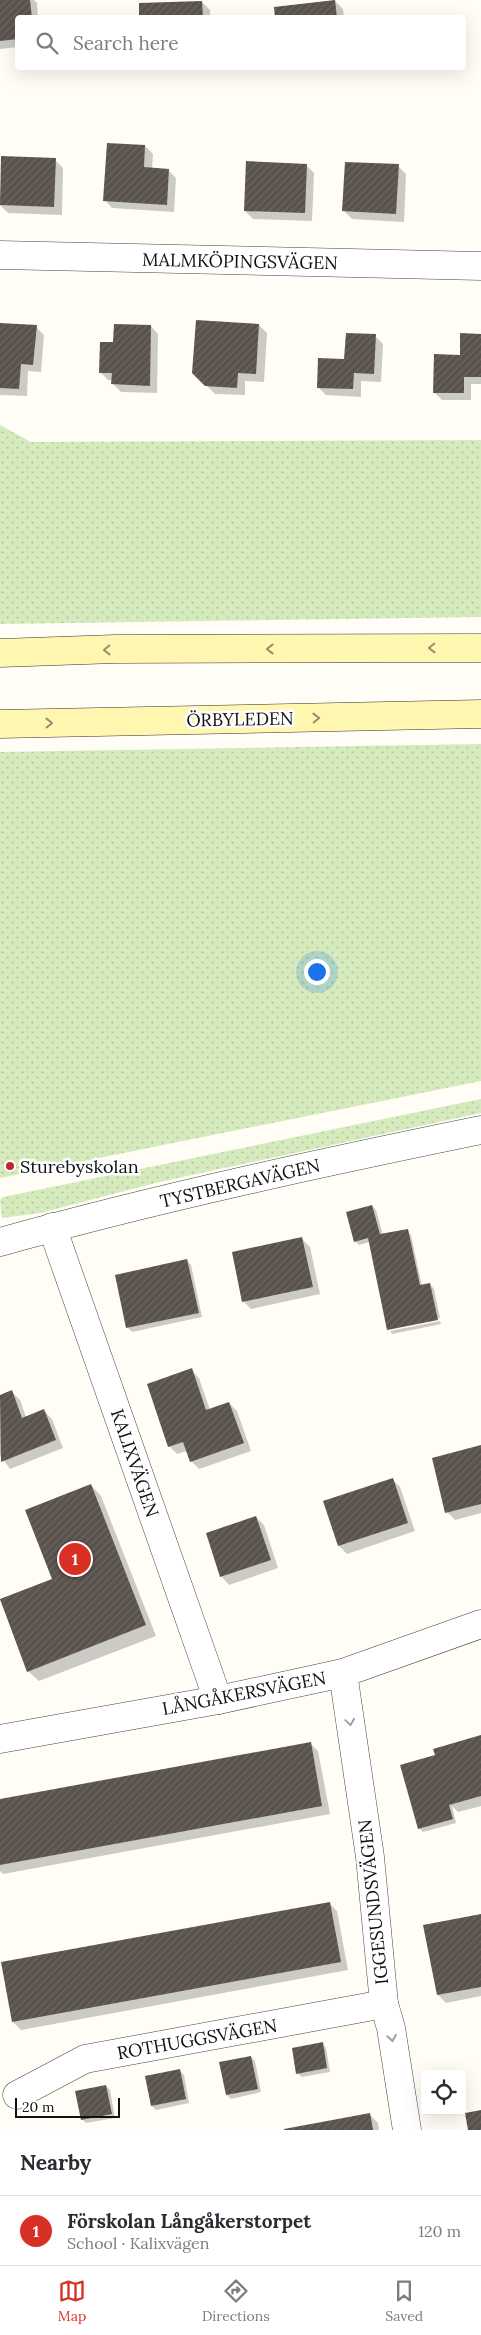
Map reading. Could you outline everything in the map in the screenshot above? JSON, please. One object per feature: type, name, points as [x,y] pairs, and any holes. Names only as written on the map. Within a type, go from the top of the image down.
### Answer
[{"type":"main road","points":[[0,653],[115,649],[481,648]]},
{"type":"main road","name":"ÖRBYLEDEN","points":[[0,724],[481,714]]},
{"type":"street","name":"MALMKÖPINGSVÄGEN","points":[[0,255],[481,266]]},
{"type":"street","name":"TYSTBERGAVÄGEN","points":[[0,1242],[52,1227],[362,1154],[481,1130]]},
{"type":"street","name":"KALIXVÄGEN","points":[[52,1227],[218,1700]]},
{"type":"street","name":"LÅNGÅKERSVÄGEN","points":[[0,1739],[218,1700],[343,1673],[481,1624]]},
{"type":"street","name":"IGGESUNDSVÄGEN","points":[[343,1673],[370,1857],[384,2004],[391,2028],[407,2130]]},
{"type":"street","name":"ROTHUGGSVÄGEN","points":[[17,2095],[85,2059],[384,2004]]},
{"type":"green space","points":[[0,425],[31,442],[481,440],[481,617],[0,624]]},
{"type":"green space","points":[[481,744],[481,1081],[0,1178],[0,752]]},
{"type":"green space","points":[[481,1099],[481,1113],[159,1182],[40,1213],[2,1218],[0,1200],[3,1197]]},
{"type":"building","points":[[0,0],[30,0],[32,15],[15,15],[15,39],[0,41]]},
{"type":"building","points":[[335,0],[337,15],[275,15],[274,7]]},
{"type":"building","points":[[202,1],[203,15],[139,15],[139,3]]},
{"type":"building","points":[[107,143],[145,145],[144,167],[169,169],[167,205],[103,201]]},
{"type":"building","points":[[1,156],[56,158],[54,207],[0,205]]},
{"type":"building","points":[[246,161],[307,164],[305,213],[244,211]]},
{"type":"building","points":[[345,162],[399,164],[396,214],[342,211]]},
{"type":"building","points":[[196,320],[259,324],[256,374],[238,373],[237,388],[205,386],[192,373]]},
{"type":"building","points":[[0,323],[37,325],[33,365],[21,364],[19,389],[0,388]]},
{"type":"building","points":[[114,324],[151,325],[150,386],[111,384],[112,373],[99,373],[100,342],[113,342]]},
{"type":"building","points":[[346,333],[376,334],[374,374],[354,373],[353,389],[317,388],[318,358],[344,359]]},
{"type":"building","points":[[460,333],[481,334],[481,377],[464,377],[464,393],[433,393],[434,354],[460,355]]},
{"type":"building","points":[[372,1205],[380,1234],[408,1229],[420,1285],[430,1283],[438,1320],[387,1330],[368,1238],[354,1242],[346,1212]]},
{"type":"building","points":[[302,1237],[313,1287],[242,1302],[232,1252]]},
{"type":"building","points":[[187,1259],[199,1313],[126,1328],[115,1275]]},
{"type":"building","points":[[192,1368],[206,1410],[229,1402],[244,1443],[190,1462],[183,1442],[168,1447],[147,1384]]},
{"type":"building","points":[[12,1390],[22,1418],[44,1409],[56,1440],[1,1462],[0,1395]]},
{"type":"building","points":[[481,1445],[481,1504],[445,1513],[432,1458]]},
{"type":"building","points":[[393,1478],[408,1523],[338,1546],[323,1501]]},
{"type":"building","points":[[91,1484],[146,1625],[27,1672],[0,1599],[52,1579],[25,1510]]},
{"type":"building","points":[[256,1516],[271,1560],[220,1577],[206,1533]]},
{"type":"building","points":[[481,1735],[481,1796],[449,1805],[453,1819],[418,1829],[400,1765],[435,1755],[433,1749]]},
{"type":"building","points":[[311,1742],[322,1806],[0,1865],[0,1799]]},
{"type":"building","points":[[330,1902],[341,1962],[12,2022],[1,1962]]},
{"type":"building","points":[[481,1914],[481,1987],[437,1995],[423,1925]]},
{"type":"building","points":[[323,2042],[327,2068],[296,2074],[292,2048]]},
{"type":"building","points":[[251,2056],[258,2089],[226,2095],[219,2062]]},
{"type":"building","points":[[180,2069],[186,2099],[151,2106],[145,2076]]},
{"type":"building","points":[[106,2085],[112,2114],[81,2120],[75,2091]]},
{"type":"building","points":[[481,2110],[481,2130],[468,2130],[466,2113]]},
{"type":"building","points":[[370,2113],[373,2130],[284,2130],[284,2129]]},
{"type":"place","name":"Sturebyskolan","points":[[10,1166]]},
{"type":"place","name":"Förskolan Långåkerstorpet","points":[[75,1559]]}]
